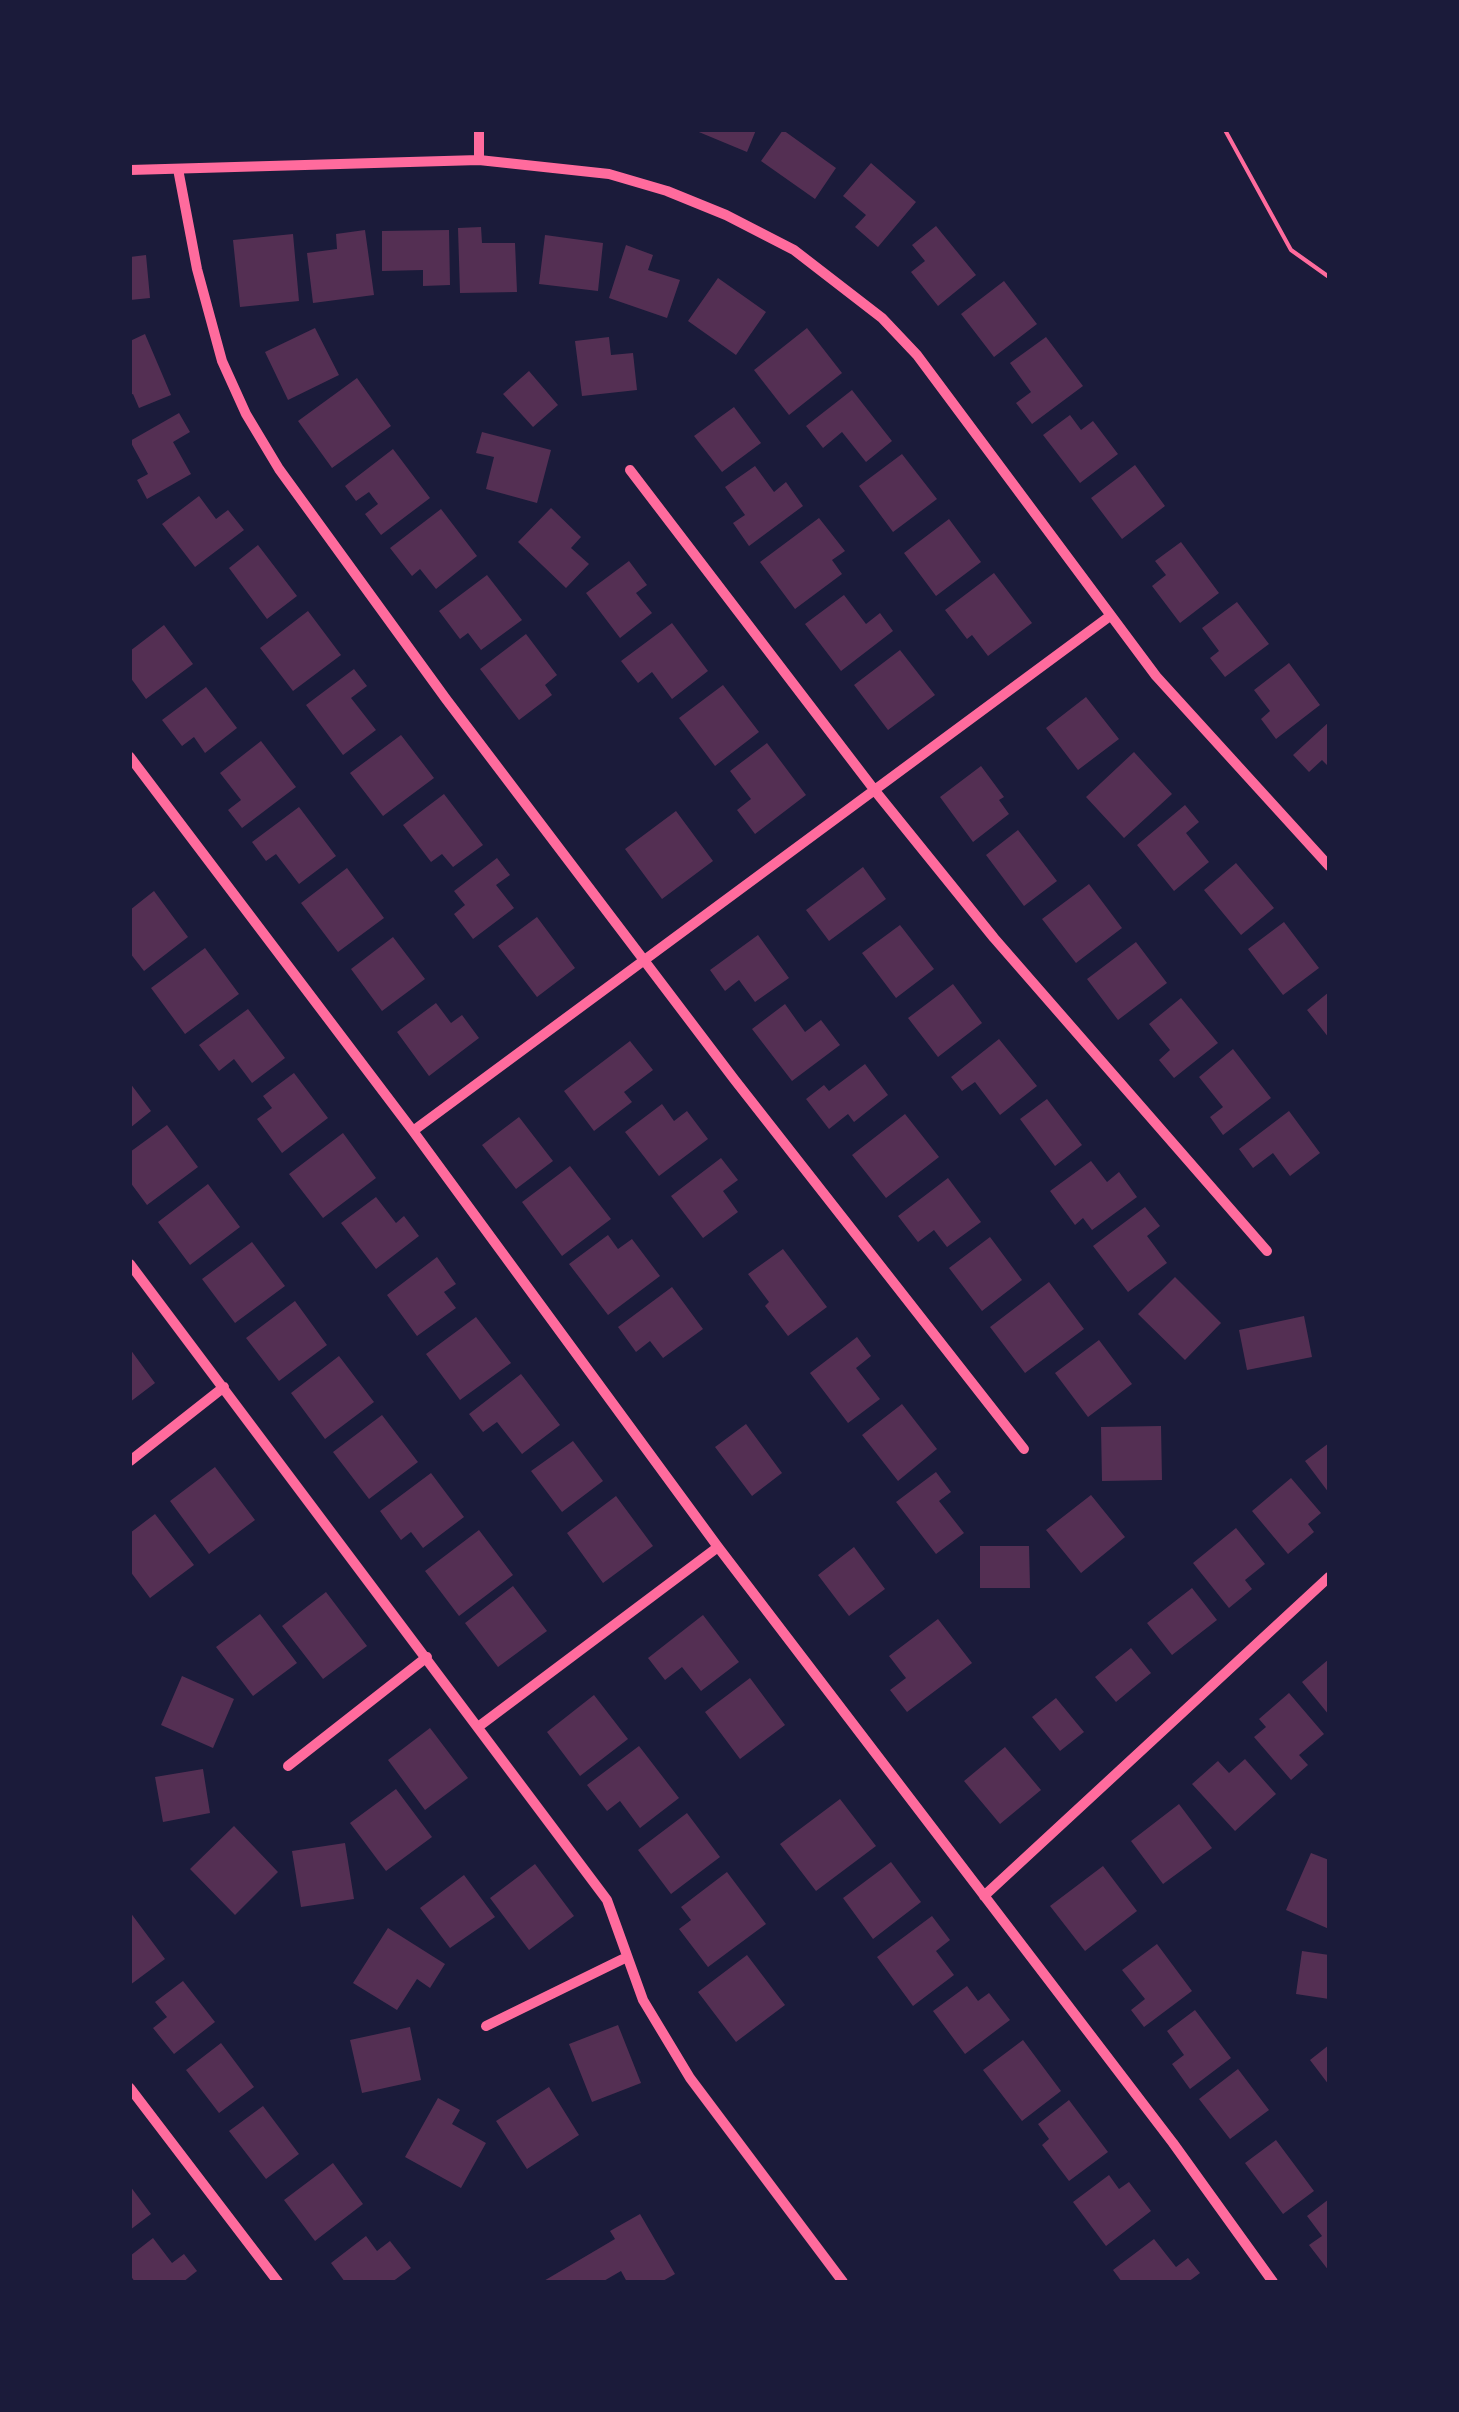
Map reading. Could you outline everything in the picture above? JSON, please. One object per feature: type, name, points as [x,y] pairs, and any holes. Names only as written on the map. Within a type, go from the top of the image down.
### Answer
[{"type":"street","points":[[479,130],[479,160]]},
{"type":"street","points":[[130,170],[479,160],[624,178],[726,214],[794,250],[882,318],[916,355],[1156,676],[1329,866]]},
{"type":"street","points":[[178,168],[196,270],[222,361],[246,414],[279,468],[435,684],[646,962],[1024,1449]]},
{"type":"street","points":[[630,470],[876,792],[994,938],[1267,1251]]},
{"type":"street","points":[[413,1131],[1110,616]]},
{"type":"street","points":[[130,757],[413,1131],[718,1547],[1173,2143],[1273,2282]]},
{"type":"street","points":[[130,1264],[607,1900],[643,2000],[690,2078],[843,2282]]},
{"type":"street","points":[[130,1461],[224,1387]]},
{"type":"street","points":[[478,1726],[718,1547]]},
{"type":"street","points":[[984,1896],[1329,1577]]},
{"type":"street","points":[[288,1766],[427,1657]]},
{"type":"street","points":[[486,2026],[627,1957]]},
{"type":"street","points":[[130,2088],[278,2282]]},
{"type":"path","points":[[1225,130],[1291,250],[1329,278]]},
{"type":"building","points":[[694,130],[756,130],[747,152]]},
{"type":"building","points":[[783,130],[836,168],[815,199],[761,161]]},
{"type":"building","points":[[871,163],[916,202],[878,247],[855,227],[866,215],[843,196]]},
{"type":"building","points":[[936,226],[976,275],[938,306],[911,272],[925,261],[912,245]]},
{"type":"building","points":[[481,227],[482,243],[515,243],[517,292],[460,293],[458,228]]},
{"type":"building","points":[[365,230],[374,295],[313,303],[307,253],[337,249],[336,234]]},
{"type":"building","points":[[449,230],[450,285],[423,286],[423,270],[382,271],[382,231]]},
{"type":"building","points":[[293,234],[299,301],[240,307],[233,240]]},
{"type":"building","points":[[545,235],[603,243],[598,291],[539,284]]},
{"type":"building","points":[[626,245],[653,255],[648,270],[680,280],[667,318],[609,298]]},
{"type":"building","points":[[146,255],[150,298],[130,300],[130,257]]},
{"type":"building","points":[[718,278],[766,312],[736,355],[688,321]]},
{"type":"building","points":[[1004,281],[1037,324],[994,357],[961,314]]},
{"type":"building","points":[[315,328],[339,375],[288,400],[265,352]]},
{"type":"building","points":[[807,328],[842,373],[789,415],[754,370]]},
{"type":"building","points":[[145,334],[171,395],[139,408],[133,394],[130,395],[130,341]]},
{"type":"building","points":[[609,337],[611,355],[633,353],[637,390],[582,396],[575,341]]},
{"type":"building","points":[[1046,337],[1083,386],[1032,424],[1016,403],[1031,392],[1010,363]]},
{"type":"building","points":[[529,371],[558,405],[533,427],[503,394]]},
{"type":"building","points":[[357,378],[391,426],[332,468],[298,421]]},
{"type":"building","points":[[852,390],[892,441],[866,462],[842,432],[823,448],[806,426]]},
{"type":"building","points":[[734,407],[761,443],[722,472],[694,436]]},
{"type":"building","points":[[179,413],[190,432],[173,442],[191,474],[147,499],[137,480],[148,474],[130,441]]},
{"type":"building","points":[[1070,415],[1081,430],[1093,421],[1118,454],[1080,483],[1043,435]]},
{"type":"building","points":[[482,432],[551,450],[537,503],[486,489],[494,457],[476,453]]},
{"type":"building","points":[[393,449],[430,498],[381,535],[365,514],[378,504],[369,492],[356,501],[345,486]]},
{"type":"building","points":[[902,454],[937,499],[893,532],[859,486]]},
{"type":"building","points":[[1135,465],[1165,506],[1122,539],[1091,498]]},
{"type":"building","points":[[755,466],[774,492],[786,482],[803,506],[749,546],[733,523],[745,515],[725,487]]},
{"type":"building","points":[[199,496],[216,519],[228,510],[244,530],[195,567],[162,524]]},
{"type":"building","points":[[551,508],[581,537],[571,548],[589,564],[566,588],[518,542]]},
{"type":"building","points":[[441,509],[477,556],[436,589],[420,569],[412,576],[390,548]]},
{"type":"building","points":[[819,518],[845,551],[832,560],[842,574],[795,609],[760,562]]},
{"type":"building","points":[[949,519],[981,562],[936,596],[904,553]]},
{"type":"building","points":[[1181,542],[1219,593],[1180,623],[1152,586],[1166,575],[1155,561]]},
{"type":"building","points":[[258,545],[297,596],[267,619],[229,568]]},
{"type":"building","points":[[629,561],[647,585],[636,593],[652,613],[620,638],[586,593]]},
{"type":"building","points":[[994,573],[1032,623],[988,656],[972,635],[967,639],[945,610]]},
{"type":"building","points":[[487,575],[522,620],[481,650],[468,633],[460,639],[439,611]]},
{"type":"building","points":[[844,595],[866,624],[880,613],[893,631],[841,671],[805,624]]},
{"type":"building","points":[[1237,602],[1269,644],[1225,677],[1210,658],[1219,651],[1202,628]]},
{"type":"building","points":[[308,611],[341,655],[293,691],[260,648]]},
{"type":"building","points":[[672,623],[708,671],[672,699],[652,672],[638,683],[621,661]]},
{"type":"building","points":[[164,625],[193,664],[146,699],[130,677],[130,651]]},
{"type":"building","points":[[526,634],[557,675],[545,685],[552,695],[519,720],[480,669]]},
{"type":"building","points":[[900,650],[935,695],[888,730],[854,685]]},
{"type":"building","points":[[1289,663],[1320,705],[1276,739],[1261,719],[1270,711],[1254,690]]},
{"type":"building","points":[[354,669],[367,686],[351,698],[376,730],[343,755],[306,705]]},
{"type":"building","points":[[723,685],[759,732],[715,766],[679,718]]},
{"type":"building","points":[[206,687],[237,728],[205,753],[194,737],[182,746],[162,720]]},
{"type":"building","points":[[1086,697],[1119,739],[1078,770],[1046,728]]},
{"type":"building","points":[[1329,722],[1329,767],[1322,760],[1309,772],[1293,755]]},
{"type":"building","points":[[401,735],[434,778],[383,816],[350,773]]},
{"type":"building","points":[[261,741],[296,787],[242,828],[228,810],[241,800],[220,773]]},
{"type":"building","points":[[767,743],[806,795],[755,834],[737,810],[751,799],[730,771]]},
{"type":"building","points":[[1134,752],[1172,794],[1124,838],[1086,797]]},
{"type":"building","points":[[981,766],[1004,797],[999,800],[1009,814],[973,842],[940,797]]},
{"type":"building","points":[[444,794],[483,845],[453,867],[442,854],[431,862],[403,825]]},
{"type":"building","points":[[1185,805],[1199,822],[1186,833],[1209,862],[1174,891],[1137,845]]},
{"type":"building","points":[[299,807],[336,856],[299,884],[276,854],[266,861],[252,842]]},
{"type":"building","points":[[676,811],[713,861],[662,899],[625,849]]},
{"type":"building","points":[[1018,830],[1057,881],[1024,906],[986,855]]},
{"type":"building","points":[[497,858],[510,875],[496,885],[514,908],[473,939],[454,914],[465,905],[454,891]]},
{"type":"building","points":[[1236,863],[1274,908],[1241,935],[1204,890]]},
{"type":"building","points":[[863,867],[886,899],[829,941],[806,910]]},
{"type":"building","points":[[347,868],[384,918],[338,952],[301,903]]},
{"type":"building","points":[[1089,884],[1122,928],[1076,963],[1042,919]]},
{"type":"building","points":[[154,891],[188,937],[144,971],[130,953],[130,910]]},
{"type":"building","points":[[537,917],[575,968],[537,997],[498,946]]},
{"type":"building","points":[[1284,922],[1319,968],[1283,995],[1248,949]]},
{"type":"building","points":[[900,925],[934,969],[896,998],[862,953]]},
{"type":"building","points":[[758,935],[789,978],[755,1002],[739,980],[725,991],[710,970]]},
{"type":"building","points":[[393,937],[425,979],[382,1011],[351,969]]},
{"type":"building","points":[[1136,942],[1167,983],[1118,1020],[1087,979]]},
{"type":"building","points":[[205,948],[239,994],[185,1034],[151,988]]},
{"type":"building","points":[[953,984],[982,1023],[938,1057],[908,1018]]},
{"type":"building","points":[[1329,992],[1329,1038],[1307,1010]]},
{"type":"building","points":[[1181,998],[1218,1043],[1174,1078],[1159,1060],[1170,1050],[1149,1024]]},
{"type":"building","points":[[436,1003],[451,1023],[462,1015],[479,1038],[429,1076],[397,1032]]},
{"type":"building","points":[[785,1004],[805,1032],[821,1020],[840,1045],[792,1081],[752,1029]]},
{"type":"building","points":[[248,1009],[285,1058],[252,1083],[234,1059],[219,1071],[199,1045]]},
{"type":"building","points":[[999,1039],[1037,1086],[1000,1115],[975,1082],[962,1091],[951,1077]]},
{"type":"building","points":[[630,1041],[653,1070],[624,1092],[632,1102],[594,1131],[564,1091]]},
{"type":"building","points":[[1233,1049],[1271,1098],[1223,1135],[1210,1117],[1223,1107],[1199,1077]]},
{"type":"building","points":[[865,1064],[888,1095],[854,1122],[848,1114],[829,1129],[806,1099],[824,1085],[829,1091]]},
{"type":"building","points":[[294,1073],[328,1118],[282,1153],[257,1119],[272,1108],[263,1096]]},
{"type":"building","points":[[130,1083],[151,1111],[130,1128]]},
{"type":"building","points":[[1047,1099],[1082,1145],[1055,1166],[1020,1119]]},
{"type":"building","points":[[662,1104],[674,1121],[687,1111],[708,1139],[659,1176],[625,1132]]},
{"type":"building","points":[[1289,1111],[1320,1153],[1290,1176],[1273,1153],[1253,1168],[1239,1149]]},
{"type":"building","points":[[905,1114],[939,1157],[886,1198],[852,1155]]},
{"type":"building","points":[[519,1117],[553,1161],[516,1189],[482,1145]]},
{"type":"building","points":[[167,1125],[198,1167],[147,1205],[130,1182],[130,1152]]},
{"type":"building","points":[[343,1133],[376,1178],[323,1218],[289,1174]]},
{"type":"building","points":[[721,1158],[738,1180],[723,1191],[738,1212],[703,1238],[671,1196]]},
{"type":"building","points":[[1091,1161],[1107,1182],[1119,1172],[1137,1197],[1092,1230],[1083,1218],[1075,1225],[1050,1191]]},
{"type":"building","points":[[570,1166],[611,1219],[562,1256],[522,1202]]},
{"type":"building","points":[[948,1178],[981,1222],[947,1247],[934,1230],[918,1242],[898,1216]]},
{"type":"building","points":[[208,1184],[240,1227],[190,1265],[158,1222]]},
{"type":"building","points":[[376,1197],[396,1223],[404,1216],[419,1236],[376,1269],[341,1223]]},
{"type":"building","points":[[1145,1207],[1160,1226],[1147,1236],[1167,1263],[1128,1292],[1093,1246]]},
{"type":"building","points":[[608,1235],[618,1249],[632,1239],[660,1276],[608,1315],[569,1264]]},
{"type":"building","points":[[990,1237],[1022,1280],[982,1311],[949,1268]]},
{"type":"building","points":[[252,1242],[285,1286],[235,1323],[202,1279]]},
{"type":"building","points":[[783,1249],[827,1307],[788,1336],[765,1306],[769,1302],[748,1274]]},
{"type":"building","points":[[437,1257],[456,1284],[444,1292],[456,1308],[417,1336],[387,1295]]},
{"type":"building","points":[[1175,1277],[1221,1323],[1185,1360],[1138,1314]]},
{"type":"building","points":[[1049,1282],[1084,1329],[1025,1373],[990,1327]]},
{"type":"building","points":[[672,1287],[703,1329],[663,1358],[650,1341],[636,1352],[618,1327]]},
{"type":"building","points":[[295,1301],[327,1345],[279,1381],[246,1338]]},
{"type":"building","points":[[1304,1316],[1312,1357],[1247,1370],[1239,1330]]},
{"type":"building","points":[[476,1317],[511,1363],[460,1400],[426,1354]]},
{"type":"building","points":[[857,1337],[871,1356],[856,1368],[880,1399],[848,1423],[810,1373]]},
{"type":"building","points":[[1099,1340],[1132,1384],[1088,1417],[1055,1373]]},
{"type":"building","points":[[130,1349],[155,1383],[130,1402]]},
{"type":"building","points":[[339,1356],[374,1402],[325,1439],[291,1393]]},
{"type":"building","points":[[521,1374],[560,1425],[522,1454],[497,1422],[483,1432],[469,1414]]},
{"type":"building","points":[[902,1404],[937,1449],[898,1481],[862,1435]]},
{"type":"building","points":[[382,1415],[418,1462],[369,1499],[333,1452]]},
{"type":"building","points":[[746,1424],[782,1473],[752,1496],[715,1447]]},
{"type":"building","points":[[1161,1426],[1162,1480],[1102,1481],[1101,1427]]},
{"type":"building","points":[[573,1441],[603,1481],[562,1512],[531,1471]]},
{"type":"building","points":[[1329,1443],[1329,1493],[1305,1461]]},
{"type":"building","points":[[215,1467],[255,1520],[209,1554],[170,1501]]},
{"type":"building","points":[[936,1472],[951,1492],[939,1501],[964,1533],[936,1554],[896,1502]]},
{"type":"building","points":[[431,1473],[464,1517],[423,1548],[411,1532],[401,1540],[380,1511]]},
{"type":"building","points":[[1291,1478],[1321,1513],[1308,1524],[1314,1532],[1288,1554],[1252,1511]]},
{"type":"building","points":[[1091,1495],[1125,1537],[1081,1573],[1046,1530]]},
{"type":"building","points":[[616,1496],[653,1546],[603,1583],[567,1533]]},
{"type":"building","points":[[155,1514],[194,1565],[150,1598],[130,1571],[130,1533]]},
{"type":"building","points":[[1236,1528],[1265,1564],[1245,1580],[1252,1589],[1229,1608],[1193,1563]]},
{"type":"building","points":[[479,1530],[513,1575],[459,1616],[425,1571]]},
{"type":"building","points":[[980,1546],[1029,1546],[1030,1588],[980,1588]]},
{"type":"building","points":[[854,1547],[885,1589],[849,1616],[818,1575]]},
{"type":"building","points":[[513,1586],[547,1631],[498,1667],[465,1623]]},
{"type":"building","points":[[1192,1588],[1217,1620],[1172,1655],[1147,1623]]},
{"type":"building","points":[[326,1592],[367,1646],[323,1679],[282,1626]]},
{"type":"building","points":[[260,1614],[297,1663],[253,1696],[216,1647]]},
{"type":"building","points":[[703,1615],[739,1662],[701,1691],[682,1667],[665,1680],[648,1658]]},
{"type":"building","points":[[938,1619],[972,1663],[907,1712],[890,1690],[906,1678],[889,1656]]},
{"type":"building","points":[[1131,1648],[1151,1673],[1116,1702],[1095,1677]]},
{"type":"building","points":[[1329,1659],[1329,1715],[1302,1682]]},
{"type":"building","points":[[182,1676],[234,1699],[213,1748],[161,1725]]},
{"type":"building","points":[[750,1678],[785,1725],[740,1759],[705,1712]]},
{"type":"building","points":[[1289,1693],[1324,1734],[1299,1755],[1308,1765],[1291,1780],[1254,1737],[1266,1727],[1259,1719]]},
{"type":"building","points":[[594,1695],[628,1739],[580,1776],[547,1732]]},
{"type":"building","points":[[1056,1698],[1084,1732],[1060,1751],[1032,1717]]},
{"type":"building","points":[[430,1728],[468,1778],[425,1810],[388,1760]]},
{"type":"building","points":[[639,1746],[679,1798],[640,1828],[620,1801],[607,1811],[587,1785]]},
{"type":"building","points":[[1005,1747],[1041,1790],[1000,1824],[964,1781]]},
{"type":"building","points":[[1245,1759],[1276,1794],[1235,1831],[1192,1784],[1218,1761],[1229,1773]]},
{"type":"building","points":[[203,1769],[210,1813],[163,1822],[155,1777]]},
{"type":"building","points":[[396,1789],[432,1837],[386,1871],[350,1823]]},
{"type":"building","points":[[840,1799],[876,1846],[816,1891],[780,1844]]},
{"type":"building","points":[[1179,1804],[1212,1848],[1163,1884],[1131,1841]]},
{"type":"building","points":[[687,1813],[720,1857],[671,1894],[638,1850]]},
{"type":"building","points":[[234,1826],[278,1872],[235,1915],[190,1869]]},
{"type":"building","points":[[345,1843],[354,1899],[301,1907],[292,1851]]},
{"type":"building","points":[[1311,1853],[1329,1860],[1329,1929],[1286,1910]]},
{"type":"building","points":[[891,1862],[921,1902],[873,1939],[843,1898]]},
{"type":"building","points":[[535,1864],[574,1916],[529,1950],[490,1898]]},
{"type":"building","points":[[1103,1866],[1137,1911],[1085,1951],[1050,1906]]},
{"type":"building","points":[[727,1872],[766,1924],[708,1967],[679,1929],[691,1920],[681,1907]]},
{"type":"building","points":[[464,1875],[495,1917],[450,1948],[420,1908]]},
{"type":"building","points":[[130,1912],[165,1959],[130,1985]]},
{"type":"building","points":[[932,1916],[950,1940],[936,1951],[954,1975],[913,2006],[877,1957]]},
{"type":"building","points":[[388,1928],[445,1964],[430,1988],[417,1979],[397,2010],[353,1983]]},
{"type":"building","points":[[1157,1944],[1192,1991],[1144,2027],[1131,2010],[1145,1999],[1122,1970]]},
{"type":"building","points":[[1302,1951],[1329,1955],[1329,1999],[1296,1994]]},
{"type":"building","points":[[747,1955],[785,2005],[736,2042],[698,1992]]},
{"type":"building","points":[[183,1981],[215,2022],[174,2054],[153,2028],[167,2017],[155,2002]]},
{"type":"building","points":[[967,1986],[978,2001],[989,1993],[1010,2020],[965,2054],[933,2011]]},
{"type":"building","points":[[1195,2010],[1231,2058],[1190,2089],[1172,2064],[1184,2055],[1167,2031]]},
{"type":"building","points":[[618,2025],[641,2083],[592,2102],[569,2044]]},
{"type":"building","points":[[410,2027],[421,2080],[362,2093],[350,2040]]},
{"type":"building","points":[[1023,2040],[1061,2091],[1022,2121],[983,2070]]},
{"type":"building","points":[[221,2043],[254,2087],[219,2113],[186,2070]]},
{"type":"building","points":[[1329,2045],[1329,2085],[1310,2060]]},
{"type":"building","points":[[1238,2069],[1269,2110],[1230,2139],[1199,2099]]},
{"type":"building","points":[[549,2087],[579,2135],[527,2169],[496,2121]]},
{"type":"building","points":[[438,2098],[460,2110],[452,2124],[486,2143],[461,2188],[405,2157]]},
{"type":"building","points":[[1069,2100],[1108,2152],[1069,2181],[1042,2145],[1049,2139],[1038,2124]]},
{"type":"building","points":[[263,2106],[299,2154],[266,2179],[229,2131]]},
{"type":"building","points":[[1276,2140],[1314,2191],[1283,2214],[1245,2163]]},
{"type":"building","points":[[333,2163],[363,2204],[315,2241],[284,2200]]},
{"type":"building","points":[[1109,2175],[1119,2189],[1129,2182],[1151,2211],[1106,2246],[1073,2202]]},
{"type":"building","points":[[130,2186],[151,2214],[130,2230]]},
{"type":"building","points":[[1329,2199],[1329,2271],[1309,2245],[1322,2236],[1307,2216]]},
{"type":"building","points":[[640,2214],[675,2274],[661,2282],[627,2282],[621,2271],[602,2282],[542,2282],[615,2239],[610,2231]]},
{"type":"building","points":[[366,2236],[377,2251],[390,2241],[411,2268],[392,2282],[345,2282],[331,2263]]},
{"type":"building","points":[[153,2238],[172,2263],[184,2254],[197,2271],[183,2282],[135,2282],[130,2275],[130,2256]]},
{"type":"building","points":[[1154,2239],[1176,2267],[1188,2258],[1200,2273],[1188,2282],[1122,2282],[1113,2270]]}]
